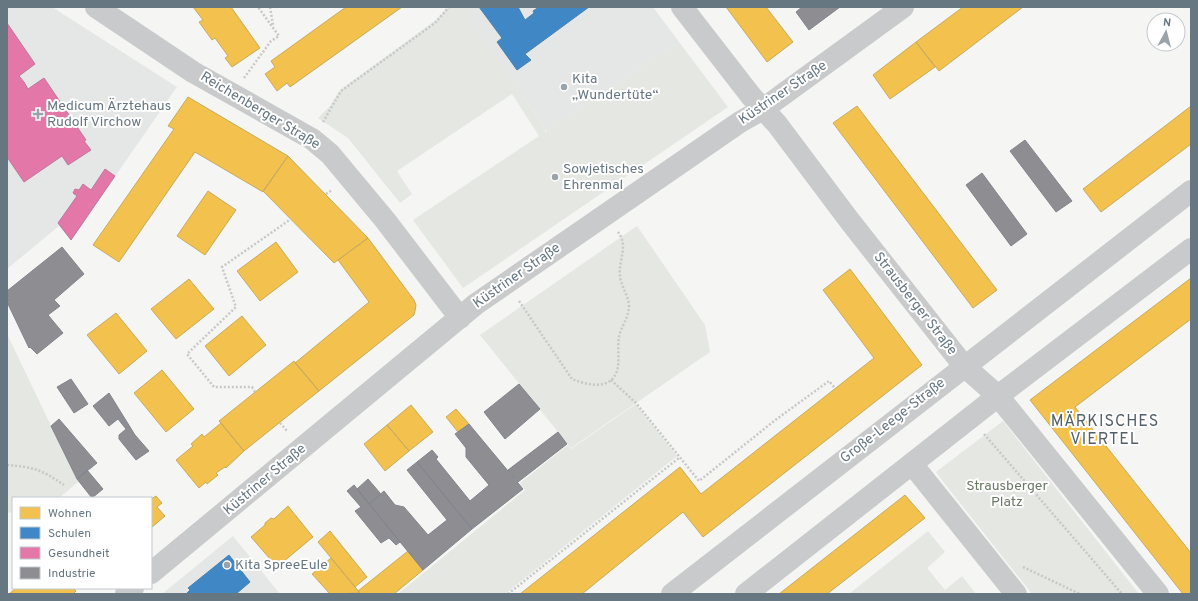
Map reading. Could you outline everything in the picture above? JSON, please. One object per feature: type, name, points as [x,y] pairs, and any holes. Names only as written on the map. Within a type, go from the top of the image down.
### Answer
[{"type":"street","name":"Reichenberger Straße","points":[[96,7],[194,72],[312,139],[330,154],[385,220],[460,318]]},
{"type":"street","name":"Strausberger Straße","points":[[682,7],[763,109],[777,124],[849,220],[964,366],[998,396],[1158,594]]},
{"type":"street","name":"Küstriner Straße","points":[[152,573],[460,318],[506,282],[740,122],[763,109],[903,7]]},
{"type":"street","name":"Große-Leege-Straße","points":[[672,594],[1191,191]]},
{"type":"street","points":[[746,594],[998,396],[1191,249]]},
{"type":"street","points":[[912,464],[1016,594]]},
{"type":"path","points":[[243,78],[271,41],[279,36],[258,7]]},
{"type":"path","points":[[270,7],[273,26]]},
{"type":"path","points":[[321,124],[341,92],[435,23],[449,7]]},
{"type":"path","points":[[506,282],[572,379],[586,385],[595,386],[611,380],[617,371],[619,336],[627,319],[629,305],[620,277],[623,243],[620,235],[605,214]]},
{"type":"path","points":[[255,392],[252,387],[214,387],[187,354],[236,307],[222,267],[291,219]]},
{"type":"path","points":[[611,380],[636,403],[699,481],[774,421],[829,381],[835,388]]},
{"type":"path","points":[[280,423],[290,434]]},
{"type":"path","points":[[982,432],[1122,594]]},
{"type":"path","points":[[508,594],[680,457]]},
{"type":"path","points":[[7,466],[32,467],[48,474],[64,485]]},
{"type":"path","points":[[1020,566],[1080,594]]},
{"type":"shaded area","points":[[7,7],[52,7],[177,87],[71,240],[59,226],[7,269]]},
{"type":"shaded area","name":"Kita „Wundertüte“","points":[[467,7],[653,7],[679,42],[547,131],[464,12]]},
{"type":"shaded area","name":"Kita SpreeEule","points":[[233,536],[280,594],[162,594]]},
{"type":"green space","points":[[448,7],[468,7],[465,12],[546,130],[544,133],[679,42],[728,107],[463,288],[413,220],[539,136],[512,94],[397,171],[412,194],[400,203],[348,138],[318,118],[330,106],[340,90],[436,20]]},
{"type":"green space","points":[[637,226],[705,325],[710,352],[571,448],[480,335]]},
{"type":"green space","points":[[7,334],[78,482],[60,497],[12,497],[12,512],[7,513]]},
{"type":"green space","points":[[636,404],[677,456],[505,594],[398,594],[525,490],[520,483],[568,445],[571,449]]},
{"type":"green space","name":"Strausberger Platz","points":[[1003,421],[1139,594],[1032,594],[945,484],[936,472]]},
{"type":"green space","points":[[928,531],[945,552],[927,568],[945,590],[962,576],[976,594],[849,594]]},
{"type":"building: Wohnen","points":[[193,7],[231,7],[260,48],[232,67],[225,58],[228,56],[215,38],[212,40],[199,22],[203,20]]},
{"type":"building: Wohnen","points":[[346,7],[402,7],[290,87],[287,83],[277,91],[265,74],[275,67],[271,61]]},
{"type":"building: Wohnen","points":[[726,7],[766,7],[793,42],[767,62]]},
{"type":"building: Wohnen","points":[[963,7],[1023,7],[939,71],[916,42]]},
{"type":"building: Wohnen","points":[[916,42],[935,67],[890,99],[873,75]]},
{"type":"building: Wohnen","points":[[188,97],[288,156],[263,192],[195,152],[119,262],[93,245],[174,129],[168,126]]},
{"type":"building: Wohnen","points":[[857,106],[997,290],[973,308],[833,123]]},
{"type":"building: Wohnen","points":[[1191,106],[1191,144],[1101,212],[1083,189]]},
{"type":"building: Wohnen","points":[[288,156],[368,238],[334,263],[263,191]]},
{"type":"building: Wohnen","points":[[208,191],[236,210],[205,255],[177,236]]},
{"type":"building: Wohnen","points":[[368,238],[414,300],[416,305],[414,315],[319,391],[295,363],[369,302],[338,260]]},
{"type":"building: Wohnen","points":[[276,242],[298,272],[260,301],[237,271]]},
{"type":"building: Wohnen","points":[[850,269],[922,365],[703,537],[683,512],[582,594],[520,594],[680,467],[701,494],[874,358],[823,290]]},
{"type":"building: Wohnen","points":[[1191,278],[1191,319],[1075,407],[1191,553],[1191,594],[1183,594],[1030,400]]},
{"type":"building: Wohnen","points":[[189,279],[214,309],[176,339],[151,309]]},
{"type":"building: Wohnen","points":[[116,313],[147,351],[119,374],[87,335]]},
{"type":"building: Wohnen","points":[[242,316],[266,345],[229,376],[205,346]]},
{"type":"building: Wohnen","points":[[294,361],[319,391],[244,451],[219,421]]},
{"type":"building: Wohnen","points":[[162,370],[194,409],[166,432],[134,393]]},
{"type":"building: Wohnen","points":[[411,405],[433,432],[409,451],[387,425]]},
{"type":"building: Wohnen","points":[[456,409],[469,424],[458,432],[446,417]]},
{"type":"building: Wohnen","points":[[221,423],[244,451],[226,468],[225,467],[216,473],[218,475],[207,484],[206,482],[199,488],[176,460],[193,446],[191,444],[202,434],[204,437]]},
{"type":"building: Wohnen","points":[[387,425],[409,451],[385,471],[364,444]]},
{"type":"building: Wohnen","points":[[905,495],[925,518],[827,594],[779,594]]},
{"type":"building: Wohnen","points":[[156,496],[162,503],[157,507],[165,516],[152,527],[152,498]]},
{"type":"building: Wohnen","points":[[288,506],[313,537],[277,567],[251,537],[265,525],[265,523],[271,518],[274,519]]},
{"type":"building: Wohnen","points":[[330,531],[367,577],[355,587],[318,542]]},
{"type":"building: Wohnen","points":[[408,551],[423,570],[394,594],[361,594],[358,591]]},
{"type":"building: Wohnen","points":[[331,558],[360,593],[330,594],[312,574]]},
{"type":"building: Wohnen","points":[[15,589],[74,589],[76,591],[73,594],[9,594]]},
{"type":"building: Schulen","points":[[479,7],[518,7],[525,20],[539,7],[589,7],[525,54],[531,60],[517,70],[497,42],[502,38]]},
{"type":"building: Schulen","points":[[229,555],[250,582],[236,594],[186,594],[190,590],[188,588]]},
{"type":"building: Gesundheit","name":"Medicum Ärztehaus Rudolf Virchow","points":[[7,23],[35,64],[19,76],[28,89],[44,78],[86,140],[84,141],[91,150],[68,165],[62,156],[24,182],[7,157]]},
{"type":"building: Gesundheit","points":[[105,169],[115,176],[71,240],[58,223],[77,196],[73,193],[75,189],[79,190],[83,184],[91,190]]},
{"type":"building: Industrie","points":[[802,7],[840,7],[809,30],[796,12]]},
{"type":"building: Industrie","points":[[1025,140],[1072,201],[1056,212],[1010,151]]},
{"type":"building: Industrie","points":[[982,173],[1027,234],[1011,246],[966,185]]},
{"type":"building: Industrie","points":[[62,247],[84,274],[54,300],[60,306],[48,315],[63,333],[37,354],[30,347],[29,348],[8,304],[7,291]]},
{"type":"building: Industrie","points":[[71,379],[88,404],[74,413],[57,387]]},
{"type":"building: Industrie","points":[[519,384],[540,409],[505,439],[484,412]]},
{"type":"building: Industrie","points":[[109,393],[135,435],[149,451],[136,460],[119,439],[119,435],[126,429],[118,419],[109,426],[93,406]]},
{"type":"building: Industrie","points":[[59,419],[97,463],[77,479],[51,426]]},
{"type":"building: Industrie","points":[[469,424],[523,489],[472,529],[417,462],[432,450],[438,457],[436,459],[470,501],[489,485],[466,457],[466,448],[455,434]]},
{"type":"building: Industrie","points":[[558,432],[567,444],[518,482],[508,470]]},
{"type":"building: Industrie","points":[[417,462],[472,529],[423,570],[369,504],[384,491],[395,505],[404,507],[428,535],[447,520],[407,470]]},
{"type":"building: Industrie","points":[[87,470],[103,489],[91,497],[77,479]]},
{"type":"building: Industrie","points":[[368,479],[380,493],[380,495],[369,504],[357,489]]},
{"type":"building: Industrie","points":[[354,485],[400,542],[396,545],[389,538],[381,543],[355,511],[361,507],[347,491]]},
{"type":"place","name":"Kita „Wundertüte“","points":[[564,87]]},
{"type":"place","name":"Medicum Ärztehaus Rudolf Virchow","points":[[38,114]]},
{"type":"place","name":"Sowjetisches Ehrenmal","points":[[555,177]]},
{"type":"place","name":"Kita SpreeEule","points":[[227,565]]},
{"type":"district","name":"MÄRKISCHES VIERTEL","points":[[1105,431]]}]
